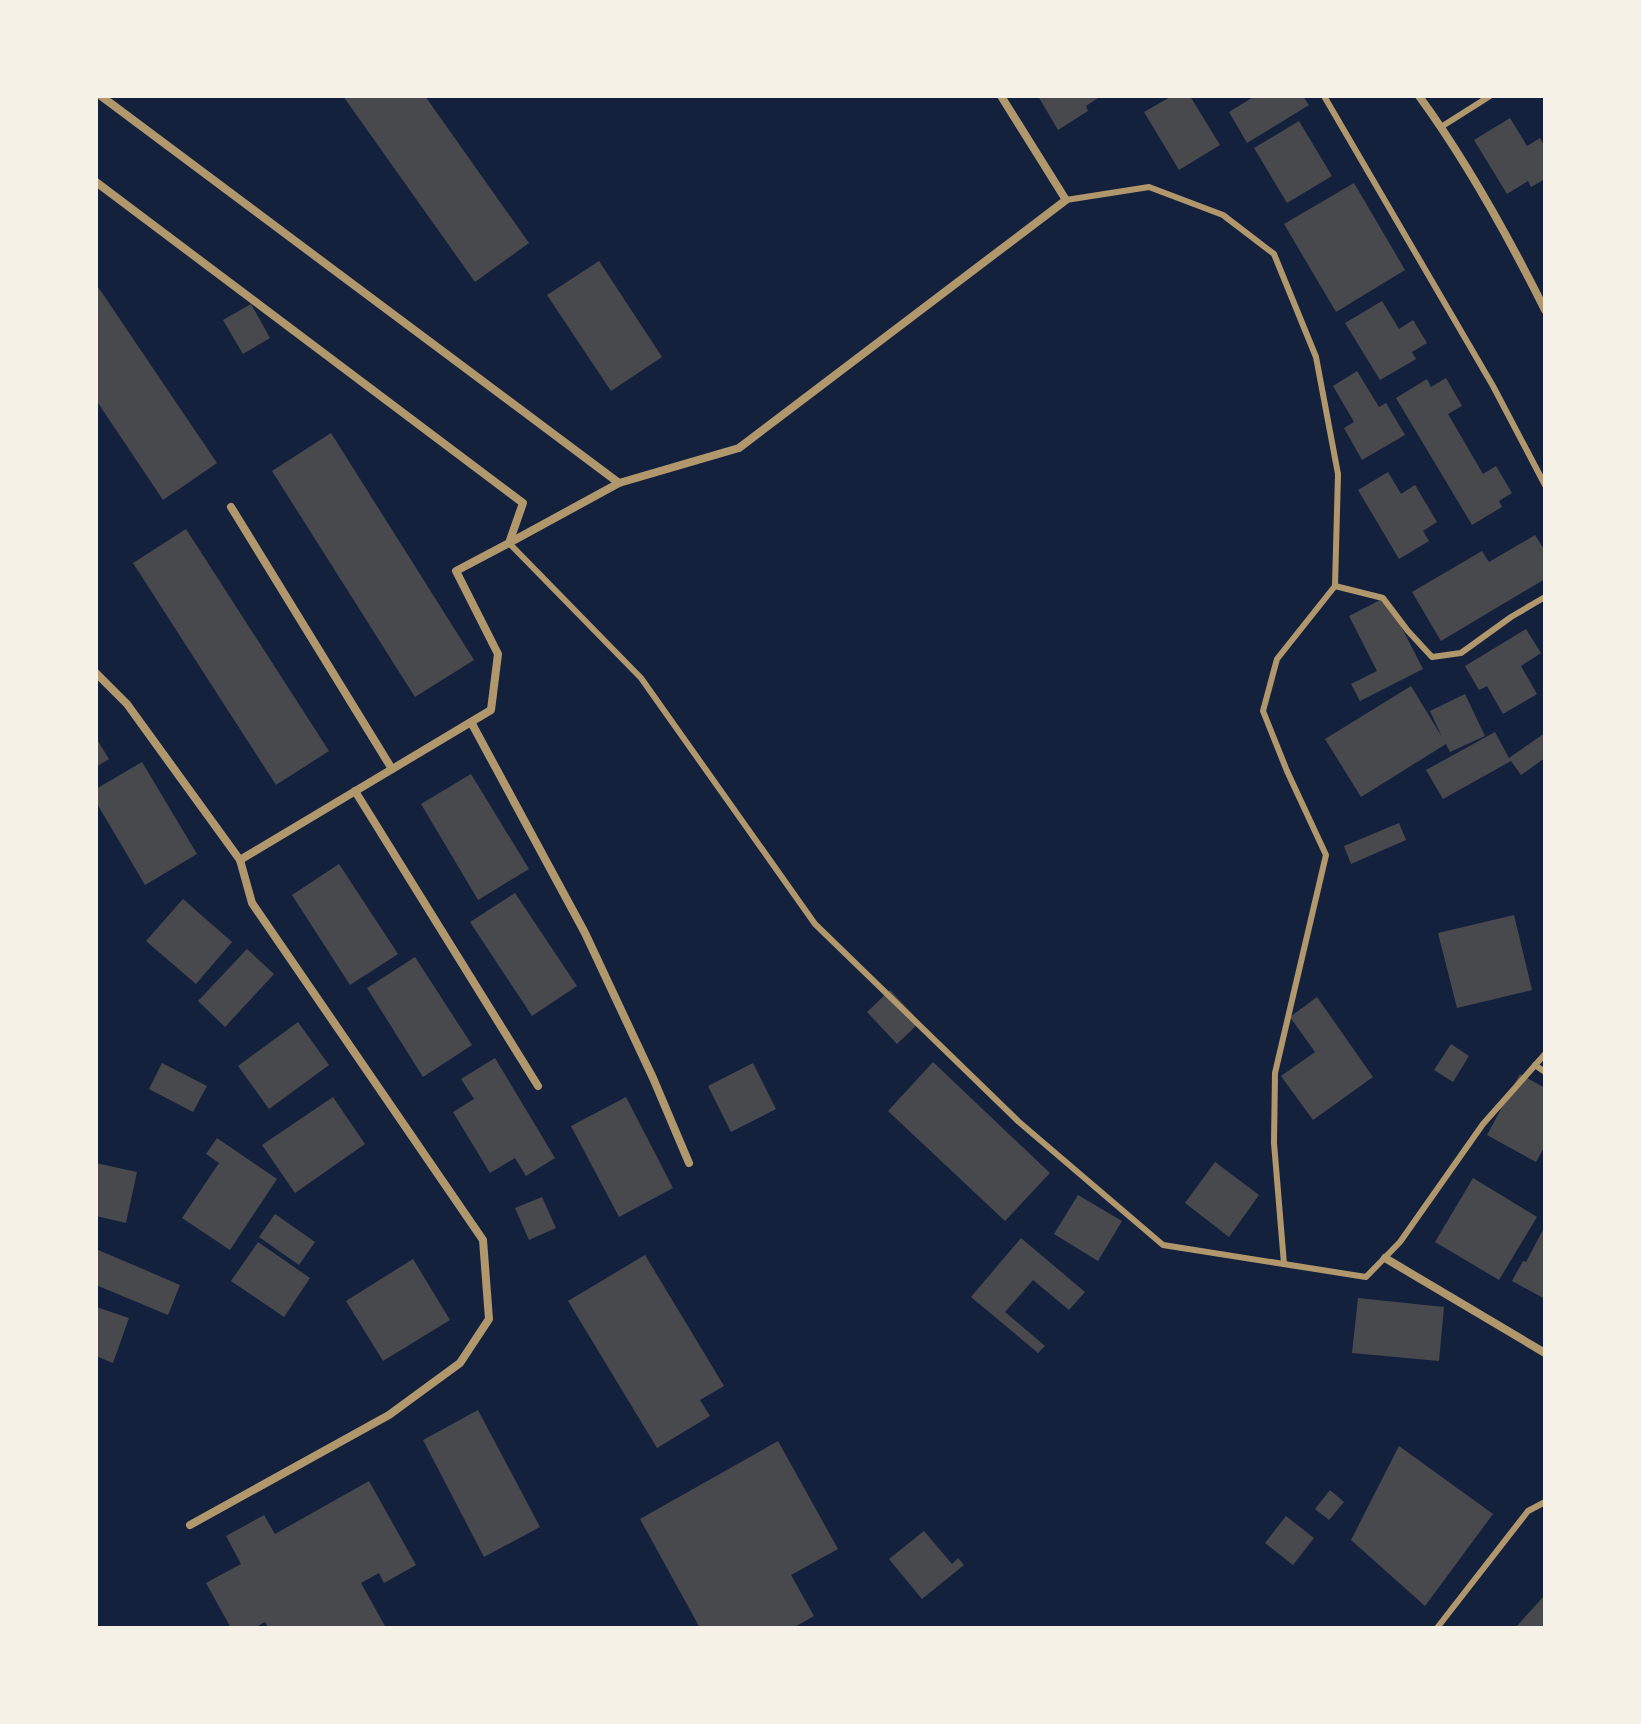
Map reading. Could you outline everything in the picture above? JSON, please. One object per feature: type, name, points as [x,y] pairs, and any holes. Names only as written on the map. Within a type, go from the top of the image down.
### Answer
[{"type":"street","points":[[101,96],[619,483]]},
{"type":"street","points":[[240,860],[491,710],[498,654],[456,571],[619,483],[739,448],[1066,200],[1001,96]]},
{"type":"street","points":[[1419,96],[1511,241],[1545,310]]},
{"type":"street","points":[[96,182],[523,503],[509,543]]},
{"type":"street","points":[[231,507],[392,769]]},
{"type":"street","points":[[96,673],[127,704],[240,860],[252,903],[483,1240],[489,1319],[460,1363],[389,1415],[190,1525]]},
{"type":"street","points":[[471,722],[585,933],[689,1163]]},
{"type":"street","points":[[355,791],[538,1086]]},
{"type":"street","points":[[1385,1258],[1541,1351]]},
{"type":"lane","points":[[1324,96],[1493,386],[1545,485]]},
{"type":"lane","points":[[1441,127],[1490,96]]},
{"type":"lane","points":[[1066,200],[1149,187],[1223,215],[1274,254],[1316,357],[1338,474],[1335,586],[1277,659],[1263,711],[1326,855],[1275,1073],[1274,1143],[1284,1264]]},
{"type":"lane","points":[[509,543],[641,678],[815,924],[1019,1122],[1163,1245],[1366,1277],[1400,1242],[1483,1124],[1545,1054]]},
{"type":"lane","points":[[1335,586],[1383,598],[1432,657],[1461,653],[1545,597]]},
{"type":"lane","points":[[1535,1065],[1545,1072]]},
{"type":"lane","points":[[1541,1351],[1545,1361]]},
{"type":"lane","points":[[1437,1628],[1528,1511],[1545,1502]]},
{"type":"building","points":[[343,96],[425,96],[529,243],[475,282]]},
{"type":"building","points":[[1038,96],[1101,96],[1086,106],[1088,111],[1058,130]]},
{"type":"building","points":[[1172,96],[1190,96],[1220,145],[1179,170],[1144,112]]},
{"type":"building","points":[[1255,96],[1303,96],[1309,105],[1247,143],[1229,112]]},
{"type":"building","points":[[1510,118],[1527,146],[1540,138],[1545,147],[1545,179],[1531,187],[1528,181],[1507,194],[1474,140]]},
{"type":"building","points":[[1299,121],[1332,176],[1287,203],[1254,148]]},
{"type":"building","points":[[1354,183],[1405,270],[1336,312],[1284,224]]},
{"type":"building","points":[[599,261],[662,357],[611,391],[547,295]]},
{"type":"building","points":[[96,284],[217,463],[163,500],[96,400]]},
{"type":"building","points":[[1382,301],[1399,329],[1413,320],[1427,343],[1412,352],[1416,359],[1380,380],[1345,323]]},
{"type":"building","points":[[251,304],[270,338],[243,354],[223,320]]},
{"type":"building","points":[[1357,371],[1379,407],[1386,403],[1405,435],[1362,460],[1344,428],[1354,422],[1333,386]]},
{"type":"building","points":[[1446,378],[1462,406],[1448,414],[1483,474],[1496,466],[1512,493],[1499,501],[1502,507],[1472,525],[1396,398],[1427,379],[1431,387]]},
{"type":"building","points":[[331,433],[474,660],[415,697],[272,471]]},
{"type":"building","points":[[1388,472],[1401,494],[1415,485],[1437,522],[1423,531],[1429,541],[1399,559],[1358,490]]},
{"type":"building","points":[[186,529],[329,751],[276,785],[133,563]]},
{"type":"building","points":[[1535,535],[1545,551],[1545,579],[1441,641],[1412,592],[1482,551],[1489,562]]},
{"type":"building","points":[[1386,597],[1423,669],[1360,701],[1351,684],[1377,671],[1349,616]]},
{"type":"building","points":[[1526,629],[1541,653],[1521,666],[1537,694],[1503,714],[1487,686],[1479,690],[1465,666]]},
{"type":"building","points":[[1411,686],[1442,737],[1430,711],[1465,694],[1485,736],[1450,752],[1446,744],[1361,797],[1325,739]]},
{"type":"building","points":[[1495,732],[1509,758],[1545,733],[1545,758],[1521,775],[1511,761],[1443,799],[1426,770]]},
{"type":"building","points":[[96,738],[109,759],[96,767]]},
{"type":"building","points":[[142,762],[197,854],[145,885],[96,802],[96,789]]},
{"type":"building","points":[[471,774],[529,869],[478,900],[421,804]]},
{"type":"building","points":[[1399,823],[1406,840],[1351,864],[1344,846]]},
{"type":"building","points":[[339,864],[398,954],[350,985],[292,895]]},
{"type":"building","points":[[515,893],[577,986],[532,1016],[470,922]]},
{"type":"building","points":[[183,899],[232,942],[196,984],[146,941]]},
{"type":"building","points":[[1514,915],[1532,990],[1457,1008],[1438,933]]},
{"type":"building","points":[[247,949],[274,974],[225,1027],[198,1001]]},
{"type":"building","points":[[415,957],[472,1045],[423,1077],[367,988]]},
{"type":"building","points":[[890,990],[920,1022],[897,1044],[867,1012]]},
{"type":"building","points":[[1317,997],[1373,1077],[1313,1120],[1281,1076],[1315,1052],[1290,1017]]},
{"type":"building","points":[[298,1022],[329,1065],[269,1109],[238,1066]]},
{"type":"building","points":[[1451,1044],[1469,1056],[1453,1082],[1434,1070]]},
{"type":"building","points":[[495,1058],[555,1158],[526,1176],[515,1158],[490,1173],[453,1112],[474,1099],[461,1079]]},
{"type":"building","points":[[933,1062],[1050,1173],[1005,1221],[888,1111]]},
{"type":"building","points":[[162,1063],[207,1086],[193,1112],[149,1089]]},
{"type":"building","points":[[753,1063],[776,1109],[731,1132],[708,1086]]},
{"type":"building","points":[[1520,1074],[1545,1088],[1545,1146],[1536,1162],[1487,1135]]},
{"type":"building","points":[[333,1097],[365,1144],[295,1193],[262,1145]]},
{"type":"building","points":[[626,1097],[673,1188],[619,1217],[571,1126]]},
{"type":"building","points":[[217,1138],[277,1179],[230,1250],[182,1218],[219,1163],[206,1154]]},
{"type":"building","points":[[1215,1162],[1259,1195],[1229,1237],[1185,1203]]},
{"type":"building","points":[[96,1163],[137,1172],[126,1223],[96,1216]]},
{"type":"building","points":[[1473,1178],[1537,1217],[1499,1280],[1435,1242]]},
{"type":"building","points":[[1078,1195],[1122,1221],[1098,1261],[1054,1234]]},
{"type":"building","points":[[542,1197],[556,1228],[529,1240],[515,1208]]},
{"type":"building","points":[[275,1214],[315,1242],[299,1265],[259,1237]]},
{"type":"building","points":[[1545,1226],[1545,1299],[1512,1281]]},
{"type":"building","points":[[1021,1238],[1085,1292],[1069,1310],[1033,1280],[1005,1312],[1045,1346],[1038,1353],[971,1297]]},
{"type":"building","points":[[258,1242],[310,1278],[284,1317],[231,1281]]},
{"type":"building","points":[[96,1249],[180,1285],[168,1315],[96,1285]]},
{"type":"building","points":[[645,1255],[724,1386],[700,1400],[710,1416],[657,1448],[568,1301]]},
{"type":"building","points":[[413,1259],[450,1320],[383,1361],[346,1301]]},
{"type":"building","points":[[1358,1298],[1444,1307],[1439,1361],[1352,1353]]},
{"type":"building","points":[[96,1307],[129,1318],[113,1363],[96,1356]]},
{"type":"building","points":[[478,1410],[540,1527],[484,1557],[423,1440]]},
{"type":"building","points":[[778,1441],[838,1549],[791,1575],[814,1616],[793,1628],[700,1628],[640,1519]]},
{"type":"building","points":[[1399,1446],[1493,1514],[1425,1606],[1351,1540]]},
{"type":"building","points":[[369,1481],[416,1565],[384,1583],[379,1573],[361,1583],[386,1628],[268,1628],[265,1622],[254,1628],[231,1628],[206,1583],[241,1564],[226,1536],[264,1515],[275,1534]]},
{"type":"building","points":[[1330,1490],[1344,1502],[1329,1520],[1315,1509]]},
{"type":"building","points":[[1286,1516],[1314,1538],[1293,1565],[1265,1543]]},
{"type":"building","points":[[924,1531],[952,1564],[958,1558],[964,1565],[922,1599],[889,1559]]},
{"type":"building","points":[[1545,1595],[1545,1628],[1515,1628]]}]
